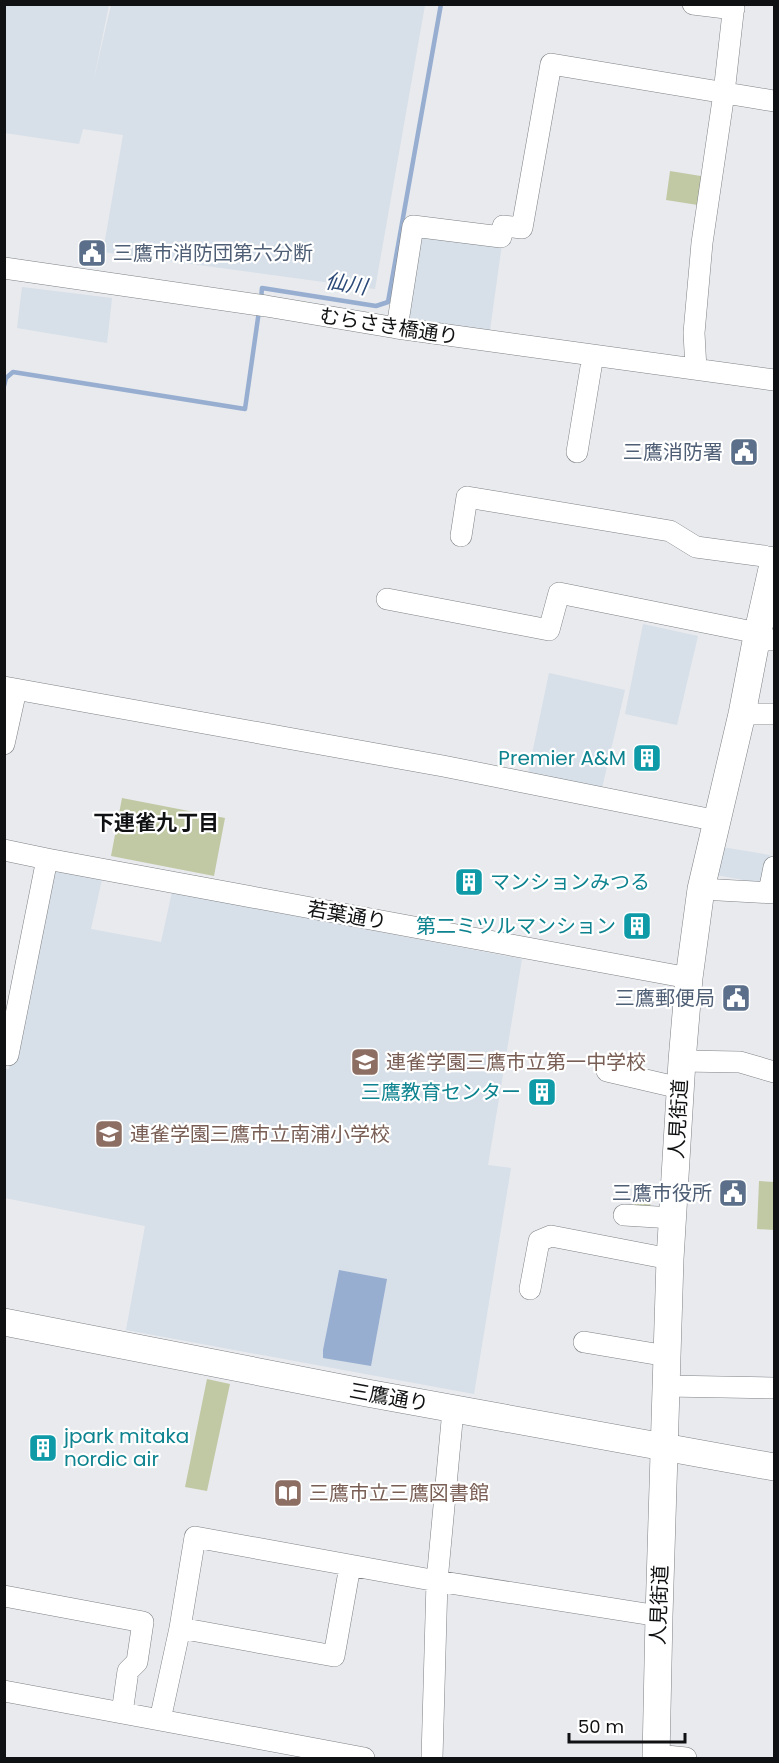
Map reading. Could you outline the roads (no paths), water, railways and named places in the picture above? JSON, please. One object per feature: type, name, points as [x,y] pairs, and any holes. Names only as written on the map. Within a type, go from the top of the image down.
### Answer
[{"type":"main road","name":"人見街道","points":[[656,1757],[670,1259],[689,978],[701,889],[742,714],[766,638],[774,561]]},
{"type":"main road","name":"三鷹通り","points":[[4,1322],[344,1389],[774,1467]]},
{"type":"street","points":[[693,4],[734,7],[702,243],[694,333],[696,369]]},
{"type":"street","points":[[397,328],[413,226],[501,237],[503,226],[522,228],[551,64],[774,101]]},
{"type":"street","name":"むらさき橋通り","points":[[4,268],[260,305],[397,328],[774,380]]},
{"type":"street","points":[[577,452],[593,355]]},
{"type":"street","points":[[461,536],[467,497],[670,531],[696,547],[764,556],[774,561]]},
{"type":"street","points":[[387,598],[549,630],[559,593],[748,632],[766,638]]},
{"type":"street","points":[[4,744],[10,689],[443,766],[718,821]]},
{"type":"street","points":[[742,714],[774,714]]},
{"type":"street","name":"若葉通り","points":[[4,850],[689,978]]},
{"type":"street","points":[[8,1055],[47,859]]},
{"type":"street","points":[[701,889],[772,893],[774,867]]},
{"type":"street","points":[[682,1061],[740,1062],[774,1072]]},
{"type":"street","points":[[607,1071],[680,1088]]},
{"type":"street","points":[[624,1215],[673,1218]]},
{"type":"street","points":[[530,1289],[539,1241],[551,1236],[670,1259]]},
{"type":"street","points":[[584,1342],[667,1356]]},
{"type":"street","points":[[666,1386],[774,1388]]},
{"type":"street","points":[[432,1758],[437,1581],[452,1421],[458,1410]]},
{"type":"street","points":[[160,1720],[180,1628],[195,1537],[437,1581],[659,1616]]},
{"type":"street","points":[[180,1628],[334,1656],[350,1566]]},
{"type":"street","points":[[4,1596],[143,1622],[137,1662],[128,1671],[122,1713]]},
{"type":"street","points":[[4,1691],[364,1758]]},
{"type":"street","points":[[656,1757],[686,1758]]},
{"type":"water","points":[[339,1270],[387,1279],[371,1366],[323,1358]]},
{"type":"waterway","name":"仙川","points":[[261,299],[262,288],[376,306],[388,302],[441,4]]},
{"type":"waterway","name":"仙川","points":[[4,386],[6,378],[13,372],[245,409],[259,311]]},
{"type":"place","name":"三鷹市消防団第六分断","points":[[92,253]]},
{"type":"place","name":"三鷹消防署","points":[[744,452]]},
{"type":"place","name":"Premier A&M","points":[[647,758]]},
{"type":"place","name":"マンションみつる","points":[[469,882]]},
{"type":"place","name":"第二ミツルマンション","points":[[637,926]]},
{"type":"place","name":"三鷹郵便局","points":[[736,998]]},
{"type":"place","name":"連雀学園三鷹市立第一中学校","points":[[365,1062]]},
{"type":"place","name":"三鷹教育センター","points":[[542,1092]]},
{"type":"place","name":"連雀学園三鷹市立南浦小学校","points":[[109,1134]]},
{"type":"place","name":"三鷹市役所","points":[[733,1193]]},
{"type":"place","name":"jpark mitaka nordic air","points":[[43,1448]]},
{"type":"place","name":"三鷹市立三鷹図書館","points":[[288,1493]]},
{"type":"district","name":"下連雀九丁目","points":[[156,823]]}]
